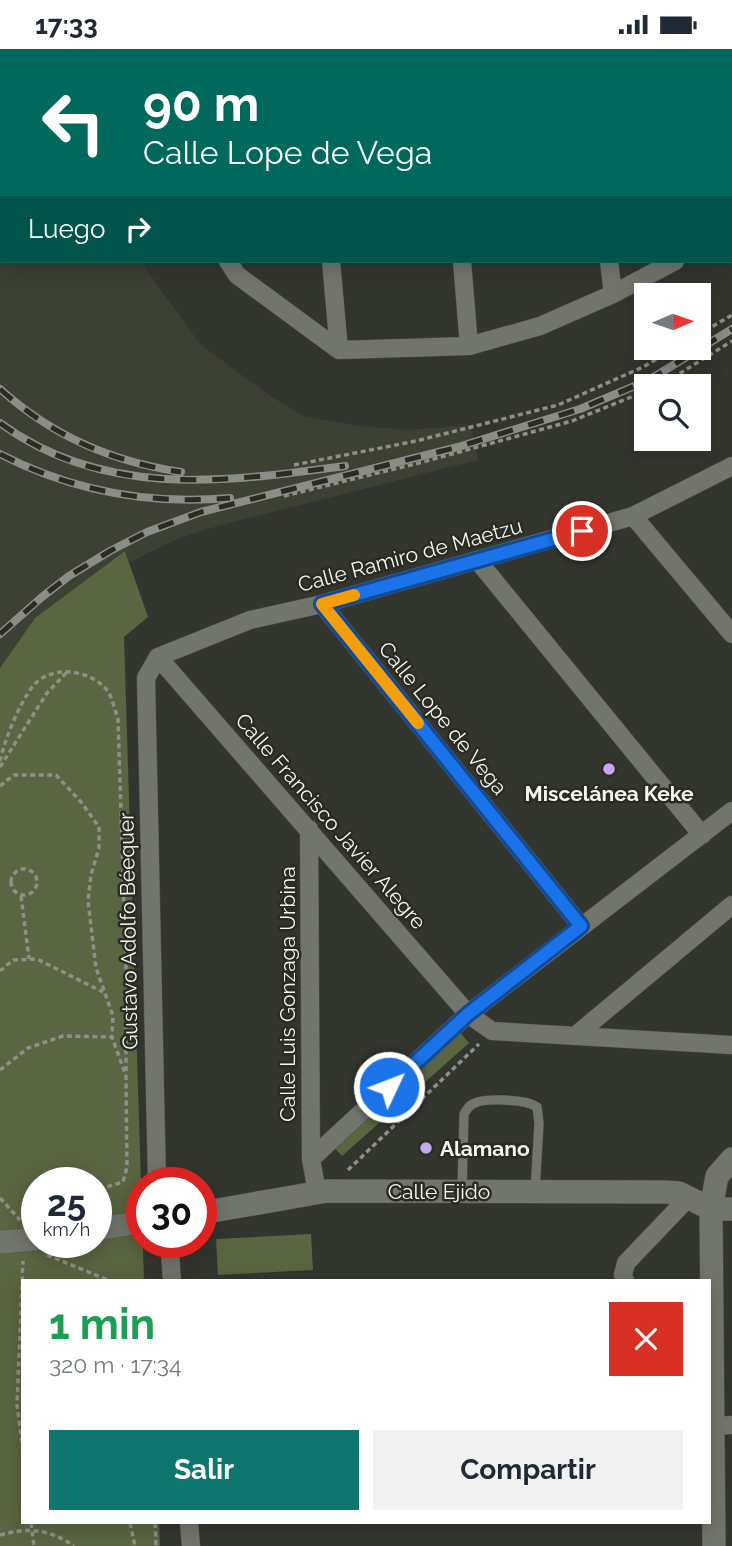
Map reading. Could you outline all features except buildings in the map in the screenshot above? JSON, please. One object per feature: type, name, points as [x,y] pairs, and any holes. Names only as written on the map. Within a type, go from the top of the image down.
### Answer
[{"type":"street","points":[[229,263],[237,275],[339,350],[469,346],[540,326],[613,294],[671,263]]},
{"type":"street","points":[[331,263],[339,350]]},
{"type":"street","points":[[462,263],[469,346]]},
{"type":"street","points":[[609,263],[613,294]]},
{"type":"street","name":"Calle Ramiro de Maetzu","points":[[158,657],[250,620],[322,604],[633,516],[732,466]]},
{"type":"street","points":[[633,516],[732,635]]},
{"type":"street","points":[[478,561],[702,835]]},
{"type":"street","name":"Calle Lope de Vega","points":[[322,604],[581,926]]},
{"type":"street","name":"Gustavo Adolfo Béequer","points":[[157,1167],[146,678],[158,657]]},
{"type":"street","name":"Calle Francisco Javier Alegre","points":[[158,657],[468,1014],[492,1031]]},
{"type":"street","points":[[311,1159],[468,1014],[732,811]]},
{"type":"street","name":"Calle Luis Gonzaga Urbina","points":[[309,829],[311,1159],[322,1191]]},
{"type":"street","points":[[576,1036],[732,905]]},
{"type":"street","points":[[492,1031],[732,1045]]},
{"type":"street","points":[[714,1546],[721,1209],[727,1170]]},
{"type":"street","name":"Calle Ejido","points":[[684,1195],[727,1170]]},
{"type":"street","name":"Calle Ejido","points":[[217,1210],[322,1191],[684,1195],[721,1209]]},
{"type":"street","points":[[624,1279],[626,1263],[684,1195]]},
{"type":"street","points":[[0,1227],[21,1226]]},
{"type":"street","points":[[0,1242],[21,1246]]},
{"type":"street","points":[[170,1258],[172,1279]]},
{"type":"street","points":[[189,1524],[191,1546]]},
{"type":"lane","points":[[462,1191],[464,1114],[472,1104],[486,1101],[525,1102],[537,1107],[539,1123],[535,1192]]},
{"type":"path","points":[[711,327],[732,314]]},
{"type":"path","points":[[679,374],[732,341]]},
{"type":"path","points":[[294,465],[416,441],[558,405],[653,361]]},
{"type":"path","points":[[284,496],[423,462],[572,421],[634,396]]},
{"type":"path","points":[[0,767],[47,693],[68,671]]},
{"type":"path","points":[[0,761],[5,739],[34,685],[50,674],[68,671],[93,677],[109,694],[118,719],[126,969],[127,1167],[123,1182],[112,1185]]},
{"type":"path","points":[[0,786],[14,775],[55,775],[81,802],[99,827],[99,848],[91,876],[88,901],[96,968],[113,1016],[112,1037],[126,1076]]},
{"type":"path","points":[[21,896],[31,894],[37,885],[35,875],[28,869],[18,870],[11,878],[12,889],[21,896],[29,959]]},
{"type":"path","points":[[0,971],[13,960],[37,959],[103,992]]},
{"type":"path","points":[[322,1191],[492,1031]]},
{"type":"path","points":[[0,1070],[28,1048],[63,1036],[112,1037]]},
{"type":"path","points":[[22,1279],[22,1265],[28,1258]]},
{"type":"path","points":[[57,1258],[105,1279]]},
{"type":"path","points":[[20,1404],[21,1334]]},
{"type":"path","points":[[31,1524],[34,1546]]},
{"type":"path","points":[[130,1524],[135,1546]]},
{"type":"path","points":[[155,1524],[156,1546]]},
{"type":"path","points":[[0,1535],[32,1528],[64,1539],[74,1546]]},
{"type":"shaded area","points":[[0,263],[143,263],[201,345],[269,395],[303,416],[360,426],[408,430],[471,425],[478,460],[221,525],[177,539],[130,562],[125,551],[35,618],[0,668]]},
{"type":"green space","points":[[125,551],[148,617],[124,637],[140,1167],[126,1167],[126,1258],[143,1258],[144,1279],[21,1279],[21,1524],[159,1524],[160,1546],[0,1546],[0,668],[35,618]]},
{"type":"green space","points":[[458,1030],[469,1043],[342,1156],[332,1145]]},
{"type":"green space","points":[[311,1234],[313,1270],[218,1275],[217,1239]]},
{"type":"railway","points":[[0,634],[69,576],[147,532],[201,512],[458,447],[580,409],[649,380],[732,329]]},
{"type":"railway","points":[[0,389],[41,420],[84,444],[131,461],[181,472]]},
{"type":"railway","points":[[0,423],[40,447],[81,464],[123,474],[166,479],[211,479],[255,477],[345,466]]},
{"type":"railway","points":[[0,454],[55,477],[112,493],[170,499],[230,498]]},
{"type":"slow traffic","points":[[354,595],[322,604],[418,723]]},
{"type":"place","name":"Miscelánea Keke","points":[[609,769]]},
{"type":"place","name":"Alamano","points":[[426,1148]]},
{"type":"route","points":[[389,1087],[468,1014],[581,926],[322,604],[582,531]]}]
